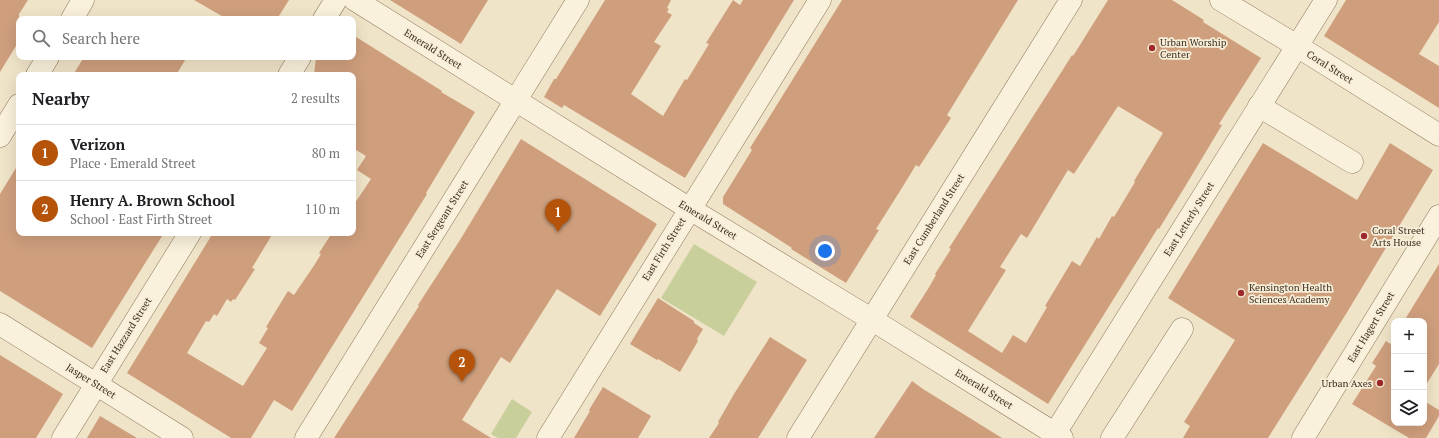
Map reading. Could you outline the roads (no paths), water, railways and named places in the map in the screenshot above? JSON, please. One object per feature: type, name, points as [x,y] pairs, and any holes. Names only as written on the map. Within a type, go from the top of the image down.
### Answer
[{"type":"street","points":[[74,16],[83,0]]},
{"type":"street","points":[[326,16],[336,0]]},
{"type":"street","name":"Emerald Street","points":[[355,0],[690,209],[871,319],[1056,437]]},
{"type":"street","name":"East Sergeant Street","points":[[306,438],[578,0]]},
{"type":"street","name":"East Firth Street","points":[[548,438],[820,0]]},
{"type":"street","name":"East Cumberland Street","points":[[798,438],[1071,0]]},
{"type":"street","name":"Coral Street","points":[[1221,0],[1439,135]]},
{"type":"street","name":"East Letterly Street","points":[[1056,437],[1259,106],[1326,0]]},
{"type":"street","points":[[39,72],[46,60]]},
{"type":"street","points":[[291,72],[298,60]]},
{"type":"street","points":[[1259,106],[1352,162]]},
{"type":"street","points":[[0,136],[16,110]]},
{"type":"street","name":"East Hagert Street","points":[[1303,438],[1439,216]]},
{"type":"street","name":"East Hazzard Street","points":[[63,438],[188,236]]},
{"type":"street","name":"Jasper Street","points":[[0,324],[182,438]]},
{"type":"street","points":[[1112,438],[1182,329]]},
{"type":"place","name":"Urban Worship Center","points":[[1152,48]]},
{"type":"place","name":"Verizon","points":[[558,232]]},
{"type":"place","name":"Coral Street Arts House","points":[[1364,236]]},
{"type":"place","name":"Kensington Health Sciences Academy","points":[[1241,293]]},
{"type":"place","name":"Henry A. Brown School","points":[[462,382]]},
{"type":"place","name":"Urban Axes","points":[[1380,383]]}]
